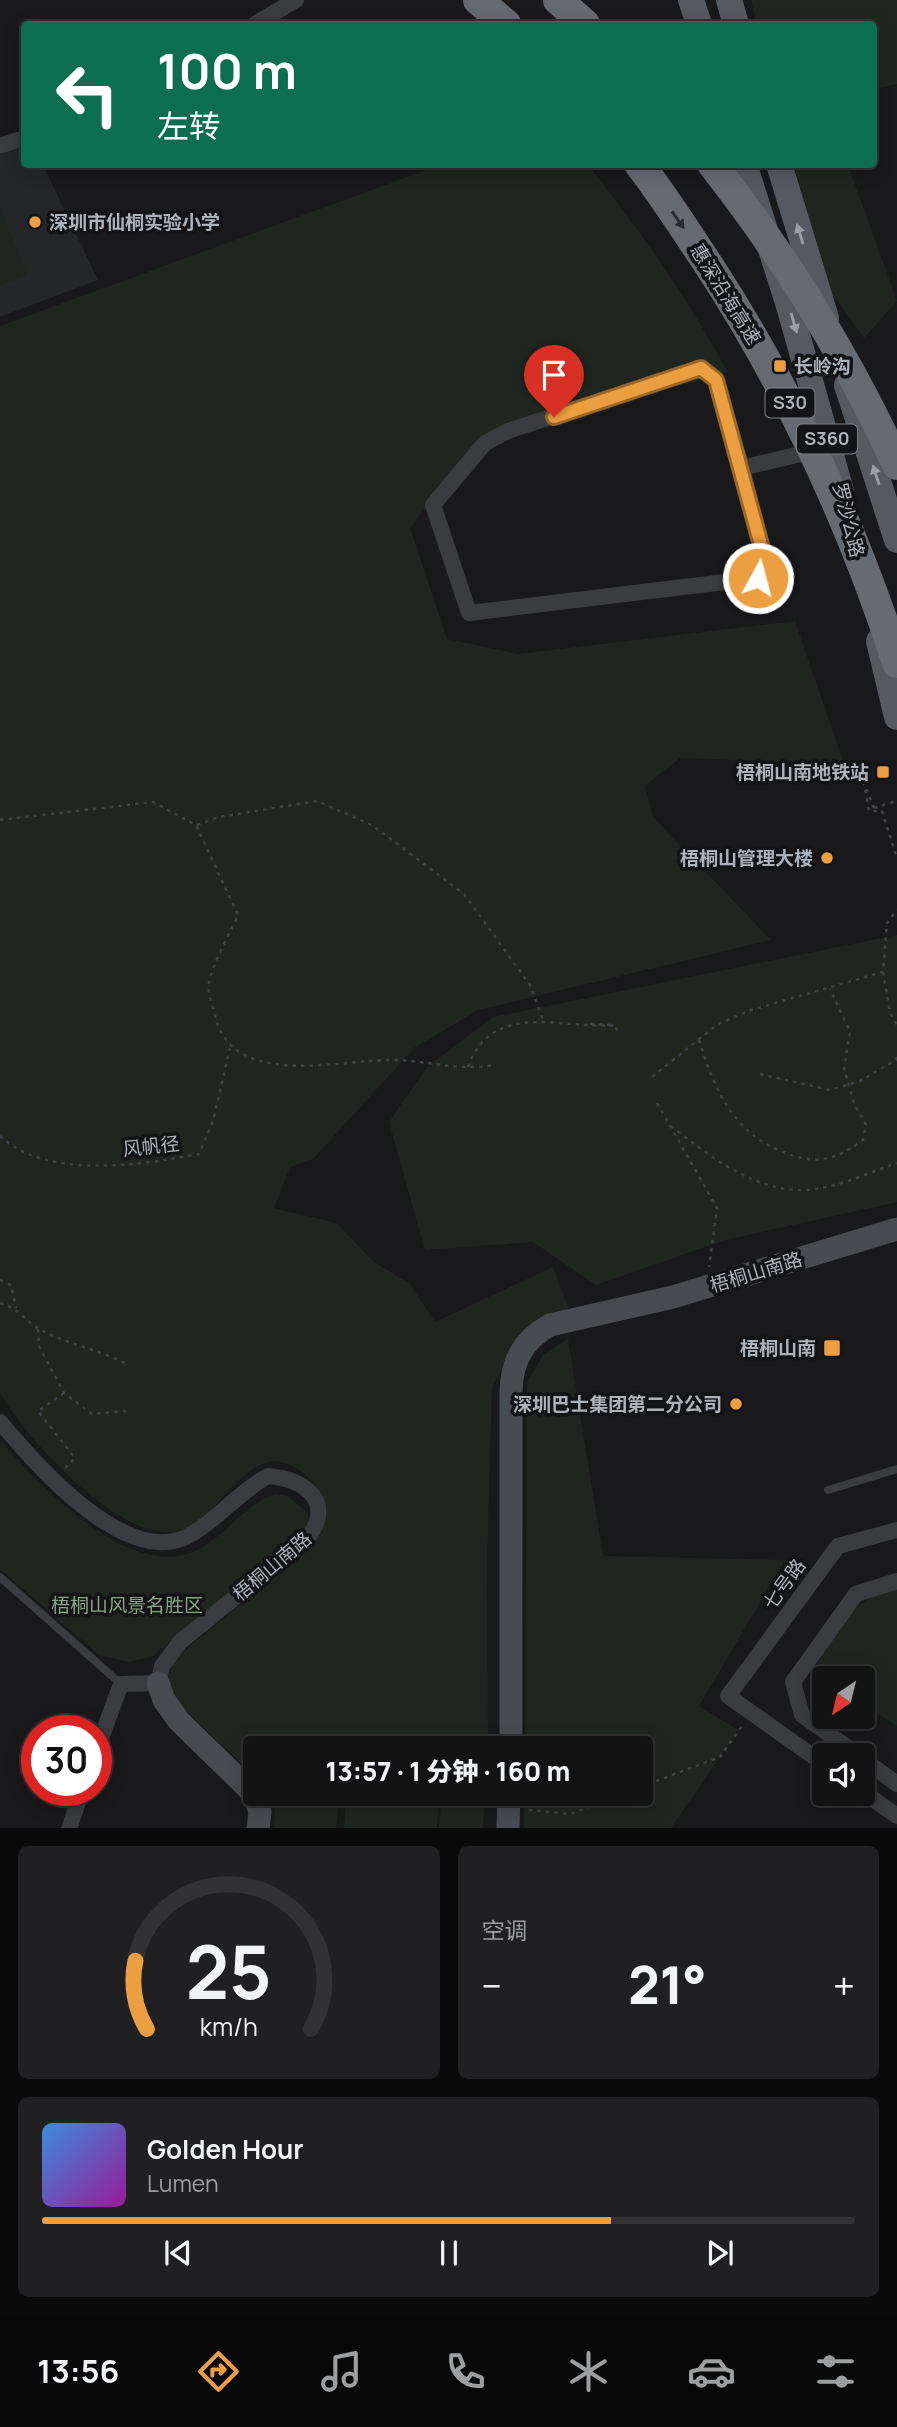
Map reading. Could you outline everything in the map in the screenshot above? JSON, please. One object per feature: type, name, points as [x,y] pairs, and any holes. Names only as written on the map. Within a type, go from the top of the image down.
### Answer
[{"type":"highway","points":[[478,0],[502,21]]},
{"type":"highway","points":[[558,0],[582,21]]},
{"type":"highway","name":"惠深沿海高速","points":[[642,168],[728,294],[805,432],[862,561],[897,663]]},
{"type":"highway","points":[[715,168],[774,249],[817,315],[851,373],[897,465]]},
{"type":"main road","points":[[691,0],[698,21]]},
{"type":"main road","points":[[729,0],[735,21]]},
{"type":"main road","name":"罗沙公路","points":[[745,168],[830,447],[897,717]]},
{"type":"main road","name":"罗沙公路","points":[[780,168],[897,540]]},
{"type":"street","points":[[260,21],[296,0]]},
{"type":"street","points":[[0,146],[21,139]]},
{"type":"street","points":[[701,368],[716,380],[742,468],[767,567],[758,578],[482,612],[468,613],[433,505],[485,443],[508,431],[701,368]]},
{"type":"street","points":[[742,468],[830,447]]},
{"type":"street","name":"梧桐山南路","points":[[511,1736],[511,1391],[512,1371],[519,1353],[533,1335],[550,1325],[706,1287],[897,1229]]},
{"type":"street","name":"梧桐山南路","points":[[0,1422],[52,1479],[96,1514],[144,1541],[162,1543],[189,1535],[268,1476],[296,1481],[316,1500],[320,1514],[316,1528],[306,1540],[180,1642],[162,1666],[158,1684]]},
{"type":"street","name":"七号路","points":[[751,1713],[728,1696],[838,1546],[897,1530]]},
{"type":"street","points":[[841,1743],[802,1715],[793,1682],[856,1594],[897,1581]]},
{"type":"street","points":[[110,1715],[121,1684],[158,1684],[164,1700],[179,1721],[254,1794],[260,1812],[258,1828]]},
{"type":"street","points":[[751,1713],[812,1756]]},
{"type":"street","points":[[875,1768],[897,1784]]},
{"type":"street","points":[[875,1800],[897,1816]]},
{"type":"street","points":[[69,1828],[77,1806]]},
{"type":"lane","points":[[828,1490],[897,1469]]},
{"type":"lane","points":[[0,1577],[121,1684]]},
{"type":"path","points":[[897,801],[874,808],[864,783],[869,811],[882,811],[897,858]]},
{"type":"path","points":[[196,825],[219,817],[317,801],[372,825],[464,894],[530,985],[543,1020]]},
{"type":"path","points":[[0,820],[153,802],[196,825],[238,915],[208,984],[216,1023],[230,1046],[248,1057],[275,1064],[333,1066],[388,1060],[468,1067],[494,1065]]},
{"type":"path","points":[[897,911],[887,923],[883,971],[890,1013],[897,1025]]},
{"type":"path","points":[[652,1077],[718,1024],[751,1010],[830,989],[883,971]]},
{"type":"path","points":[[699,1040],[710,1078],[737,1119],[759,1143],[807,1161],[843,1154],[863,1140],[866,1125],[848,1085],[844,1068],[849,1032],[830,989]]},
{"type":"path","points":[[468,1067],[474,1052],[491,1037],[515,1023],[543,1020],[615,1026],[617,1031]]},
{"type":"path","points":[[554,1022],[554,1027]]},
{"type":"path","points":[[579,1024],[611,1025],[611,1029]]},
{"type":"path","name":"风帆径","points":[[0,1136],[13,1148],[70,1165],[151,1163],[200,1154],[213,1121],[230,1046]]},
{"type":"path","points":[[760,1074],[830,1090],[848,1085],[897,1061],[897,1054]]},
{"type":"path","points":[[657,1103],[717,1208],[706,1287]]},
{"type":"path","points":[[671,1126],[715,1162],[778,1186],[812,1190],[897,1163]]},
{"type":"path","points":[[0,1280],[11,1285],[16,1308]]},
{"type":"path","points":[[0,1303],[16,1308],[38,1329],[99,1350],[127,1364]]},
{"type":"path","points":[[38,1329],[38,1346],[64,1393],[92,1414],[126,1411]]},
{"type":"path","points":[[52,1479],[75,1458],[38,1411],[64,1393]]},
{"type":"path","points":[[653,1782],[720,1757],[751,1713]]},
{"type":"path","points":[[508,1810],[570,1814],[591,1806]]},
{"type":"shaded area","name":"深圳市仙桐实验小学","points":[[21,148],[21,168],[44,168],[98,280],[0,317],[0,155]]},
{"type":"green space","points":[[751,0],[897,0],[897,84],[877,88],[877,21],[756,21]]},
{"type":"green space","points":[[432,168],[590,168],[662,266],[728,372],[476,442],[410,528],[447,639],[518,654],[795,621],[844,764],[680,758],[645,786],[653,817],[771,940],[478,1010],[414,1048],[313,1159],[290,1167],[274,1208],[336,1223],[374,1262],[410,1284],[435,1322],[553,1267],[568,1307],[562,1328],[506,1362],[492,1387],[487,1567],[488,1736],[243,1736],[243,1765],[170,1695],[168,1673],[179,1655],[308,1550],[322,1531],[326,1518],[323,1497],[317,1487],[289,1464],[268,1462],[246,1474],[209,1512],[189,1527],[165,1532],[139,1525],[110,1510],[55,1463],[13,1413],[0,1393],[0,326]]},
{"type":"green space","points":[[795,168],[849,168],[897,301],[864,338],[826,285]]},
{"type":"green space","points":[[0,208],[27,275],[0,285]]},
{"type":"green space","points":[[897,935],[897,1202],[725,1240],[596,1285],[533,1242],[425,1250],[389,1122],[427,1067],[493,1017]]},
{"type":"green space","points":[[568,1339],[603,1556],[785,1560],[699,1706],[738,1730],[671,1828],[524,1828],[524,1806],[653,1806],[653,1736],[525,1736],[527,1382],[543,1355]]},
{"type":"green space","name":"梧桐山风景名胜区","points":[[0,1440],[38,1481],[90,1526],[118,1543],[147,1554],[175,1556],[201,1548],[255,1505],[275,1494],[287,1496],[308,1513],[309,1525],[294,1543],[151,1657],[129,1662],[99,1655],[0,1569]]},
{"type":"green space","points":[[897,1586],[897,1726],[875,1712],[875,1666],[816,1666],[838,1631],[858,1607],[882,1591]]},
{"type":"green space","points":[[275,1806],[339,1806],[336,1828],[274,1828]]},
{"type":"green space","points":[[345,1806],[438,1806],[437,1828],[344,1828]]},
{"type":"green space","points":[[441,1806],[484,1806],[483,1828],[439,1828]]},
{"type":"place","name":"深圳市仙桐实验小学","points":[[35,222]]},
{"type":"place","name":"长岭沟","points":[[780,366]]},
{"type":"place","name":"梧桐山南地铁站","points":[[883,772]]},
{"type":"place","name":"梧桐山管理大楼","points":[[827,858]]},
{"type":"place","name":"梧桐山南","points":[[832,1348]]},
{"type":"place","name":"深圳巴士集团第二分公司","points":[[736,1404]]},
{"type":"route","points":[[554,417],[701,368],[716,380],[742,468],[767,567],[758,578]]}]
